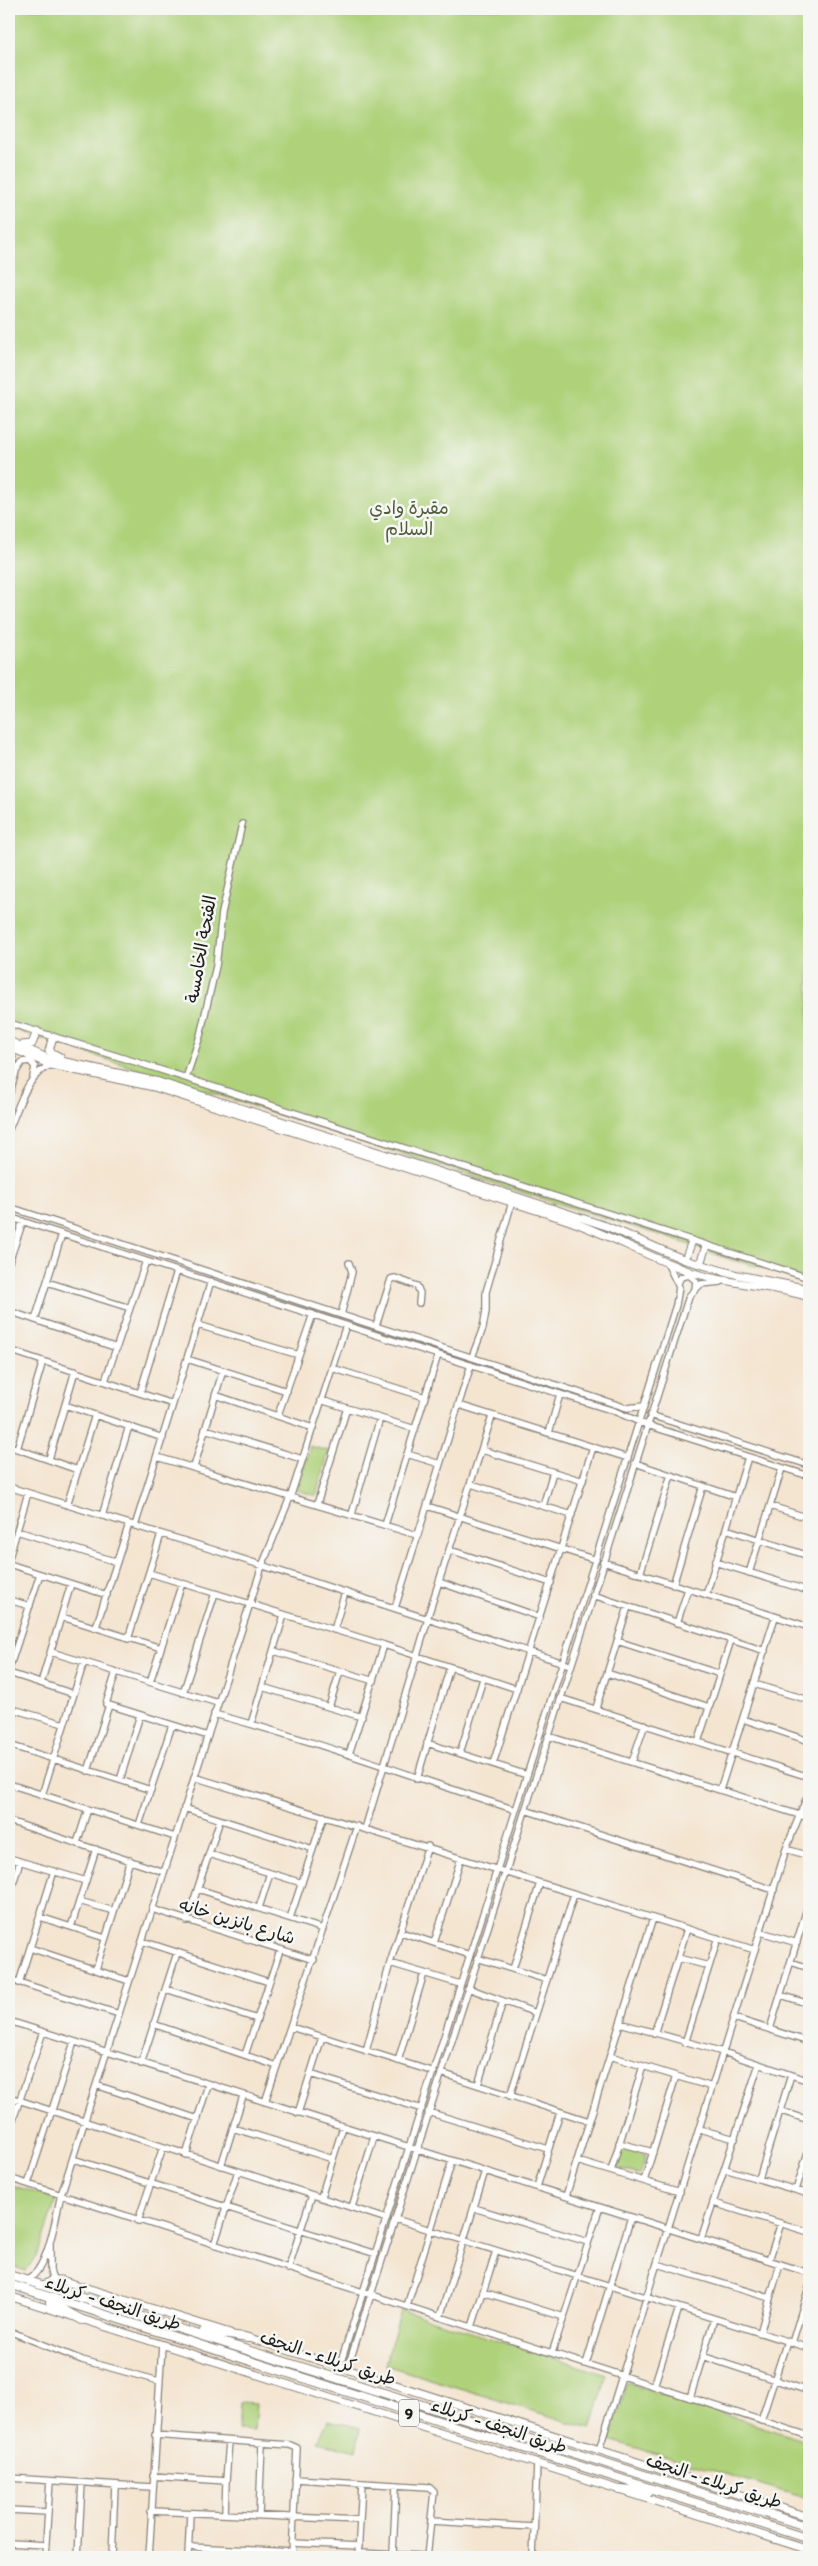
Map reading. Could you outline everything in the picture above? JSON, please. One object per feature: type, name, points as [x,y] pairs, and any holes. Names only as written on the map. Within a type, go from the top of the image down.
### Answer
[{"type":"highway","name":"طريق کربلاء - النجف","points":[[9,2275],[809,2527]]},
{"type":"highway","name":"طريق النجف - کربلاء","points":[[9,2284],[32,2293],[809,2539]]},
{"type":"highway","points":[[32,2293],[82,2320]]},
{"type":"highway","points":[[175,2326],[248,2338]]},
{"type":"highway","points":[[620,2490],[659,2492]]},
{"type":"main road","points":[[10,1045],[30,1046],[36,1031]]},
{"type":"main road","points":[[53,1036],[49,1048],[50,1053],[71,1063]]},
{"type":"main road","points":[[10,1045],[47,1058],[160,1082],[612,1228],[685,1260],[756,1278],[809,1297]]},
{"type":"main road","points":[[10,1045],[51,1065],[154,1087],[512,1202],[608,1235],[667,1263],[731,1283],[809,1289]]},
{"type":"main road","points":[[608,1235],[612,1232],[612,1228]]},
{"type":"main road","points":[[625,1243],[624,1239],[629,1236]]},
{"type":"main road","points":[[685,1260],[692,1242]]},
{"type":"main road","points":[[700,1264],[706,1246]]},
{"type":"main road","points":[[756,1278],[758,1283],[756,1286]]},
{"type":"main road","points":[[43,2285],[52,2280],[61,2280],[809,2517]]},
{"type":"main road","points":[[9,2296],[809,2550]]},
{"type":"street","name":"الفتحة الخامسة","points":[[186,1078],[202,1027],[216,966],[222,913],[242,824]]},
{"type":"street","points":[[9,1023],[809,1278]]},
{"type":"street","points":[[10,1045],[16,1072]]},
{"type":"street","points":[[9,1095],[16,1072],[22,1062],[30,1061],[34,1067],[33,1077],[9,1129]]},
{"type":"street","points":[[33,1077],[51,1065]]},
{"type":"street","points":[[472,1358],[483,1328],[486,1311],[486,1292],[512,1202]]},
{"type":"street","points":[[9,1207],[628,1408],[644,1406]]},
{"type":"street","points":[[9,1217],[614,1411],[640,1423],[809,1476]]},
{"type":"street","points":[[9,1262],[23,1222]]},
{"type":"street","points":[[34,1320],[62,1234]]},
{"type":"street","points":[[106,1382],[146,1261]]},
{"type":"street","points":[[341,1315],[352,1272],[349,1263]]},
{"type":"street","points":[[343,2369],[367,2282],[460,1984],[640,1423],[679,1294],[678,1283],[667,1263]]},
{"type":"street","points":[[140,1393],[177,1271]]},
{"type":"street","points":[[678,1283],[680,1277],[689,1275],[696,1281],[695,1289]]},
{"type":"street","points":[[376,1326],[391,1279],[395,1278],[417,1286],[420,1293],[419,1303]]},
{"type":"street","points":[[96,1627],[117,1562],[157,1456],[211,1281]]},
{"type":"street","points":[[47,1282],[130,1308]]},
{"type":"street","points":[[343,2369],[374,2285],[646,1425],[689,1296],[695,1289],[707,1282],[731,1283]]},
{"type":"street","points":[[300,1310],[302,1307],[301,1302]]},
{"type":"street","points":[[322,1317],[322,1313],[325,1310]]},
{"type":"street","points":[[9,1311],[117,1348]]},
{"type":"street","points":[[278,1415],[313,1314]]},
{"type":"street","points":[[198,1325],[299,1355]]},
{"type":"street","points":[[27,2280],[38,2271],[51,2234],[61,2195],[262,1566],[291,1495],[346,1325]]},
{"type":"street","points":[[9,1352],[75,1371],[173,1404]]},
{"type":"street","points":[[385,1525],[438,1355]]},
{"type":"street","points":[[187,1359],[287,1391]]},
{"type":"street","points":[[18,1449],[43,1361]]},
{"type":"street","points":[[395,1608],[471,1366]]},
{"type":"street","points":[[332,1368],[425,1397]]},
{"type":"street","points":[[194,1467],[223,1370]]},
{"type":"street","points":[[49,1459],[75,1371]]},
{"type":"street","points":[[549,1433],[560,1394]]},
{"type":"street","points":[[215,1395],[312,1428]]},
{"type":"street","points":[[322,1400],[415,1429]]},
{"type":"street","points":[[65,1405],[162,1438]]},
{"type":"street","points":[[459,1405],[628,1458]]},
{"type":"street","points":[[317,1504],[347,1408]]},
{"type":"street","points":[[68,1505],[94,1415]]},
{"type":"street","points":[[650,1415],[809,1465]]},
{"type":"street","points":[[365,1828],[439,1582],[492,1416]]},
{"type":"street","points":[[352,1514],[380,1418]]},
{"type":"street","points":[[102,1516],[129,1426]]},
{"type":"street","points":[[205,1429],[302,1460]]},
{"type":"street","points":[[9,1446],[78,1470]]},
{"type":"street","points":[[493,1764],[593,1447]]},
{"type":"street","points":[[482,1450],[583,1481]]},
{"type":"street","points":[[407,1454],[440,1464]]},
{"type":"street","points":[[157,1456],[418,1535]]},
{"type":"street","points":[[706,1595],[748,1457]]},
{"type":"street","points":[[635,1463],[736,1497]]},
{"type":"street","points":[[749,1572],[782,1468]]},
{"type":"street","points":[[543,1506],[553,1472]]},
{"type":"street","points":[[640,1574],[670,1475]]},
{"type":"street","points":[[471,1484],[572,1515]]},
{"type":"street","points":[[673,1585],[703,1486]]},
{"type":"street","points":[[9,1487],[571,1665]]},
{"type":"street","points":[[618,1488],[626,1491]]},
{"type":"street","points":[[9,1558],[28,1493]]},
{"type":"street","points":[[426,1506],[596,1560]]},
{"type":"street","points":[[770,1506],[809,1518]]},
{"type":"street","points":[[726,1529],[809,1556]]},
{"type":"street","points":[[17,1531],[117,1562]]},
{"type":"street","points":[[128,1638],[161,1534]]},
{"type":"street","points":[[450,1550],[551,1583]]},
{"type":"street","points":[[603,1562],[809,1627]]},
{"type":"street","points":[[715,1562],[809,1591]]},
{"type":"street","points":[[9,1564],[106,1595]]},
{"type":"street","points":[[149,1573],[384,1645],[517,1689]]},
{"type":"street","points":[[40,1574],[9,1671],[74,1694]]},
{"type":"street","points":[[439,1582],[540,1616]]},
{"type":"street","points":[[150,1682],[182,1583]]},
{"type":"street","points":[[41,1683],[52,1652],[71,1584]]},
{"type":"street","points":[[677,1623],[688,1589]]},
{"type":"street","points":[[334,1630],[345,1592]]},
{"type":"street","points":[[183,1693],[215,1593]]},
{"type":"street","points":[[593,1595],[765,1651]]},
{"type":"street","points":[[9,1600],[30,1606]]},
{"type":"street","points":[[596,1708],[628,1607]]},
{"type":"street","points":[[251,1724],[284,1615]]},
{"type":"street","points":[[62,1617],[161,1648]]},
{"type":"street","points":[[720,1790],[775,1617]]},
{"type":"street","points":[[698,1742],[731,1640]]},
{"type":"street","points":[[617,1641],[720,1674]]},
{"type":"street","points":[[349,1754],[384,1645]]},
{"type":"street","points":[[274,1651],[374,1681]]},
{"type":"street","points":[[52,1652],[218,1703]]},
{"type":"street","points":[[566,1655],[569,1659],[573,1658]]},
{"type":"street","points":[[42,1795],[84,1662]]},
{"type":"street","points":[[417,1779],[450,1667]]},
{"type":"street","points":[[328,1707],[340,1671]]},
{"type":"street","points":[[116,1672],[106,1704],[208,1736]]},
{"type":"street","points":[[560,1675],[564,1673],[567,1676]]},
{"type":"street","points":[[607,1673],[709,1707]]},
{"type":"street","points":[[460,1753],[483,1679]]},
{"type":"street","points":[[754,1684],[809,1700]]},
{"type":"street","points":[[262,1687],[362,1717]]},
{"type":"street","points":[[560,1698],[809,1777]]},
{"type":"street","points":[[88,1770],[109,1705]]},
{"type":"street","points":[[9,1708],[64,1724]]},
{"type":"street","points":[[214,1714],[349,1754],[417,1779],[516,1810]]},
{"type":"street","points":[[120,1780],[140,1715]]},
{"type":"street","points":[[743,1719],[809,1741]]},
{"type":"street","points":[[632,1762],[645,1724]]},
{"type":"street","points":[[139,1825],[172,1725]]},
{"type":"street","points":[[548,1736],[809,1818]]},
{"type":"street","points":[[427,1742],[527,1775]]},
{"type":"street","points":[[9,1745],[151,1790]]},
{"type":"street","points":[[194,1777],[428,1846],[497,1870],[755,1950]]},
{"type":"street","points":[[9,1786],[88,1809],[175,1838]]},
{"type":"street","points":[[599,2450],[648,2298],[786,1849],[809,1792]]},
{"type":"street","points":[[184,1808],[313,1849]]},
{"type":"street","points":[[77,1843],[88,1809]]},
{"type":"street","points":[[525,1810],[774,1890]]},
{"type":"street","points":[[290,1918],[324,1816]]},
{"type":"street","points":[[187,1921],[220,1820]]},
{"type":"street","points":[[9,1821],[164,1872]]},
{"type":"street","points":[[266,2102],[357,1826]]},
{"type":"street","points":[[366,2051],[390,1964],[428,1846]]},
{"type":"street","points":[[71,1927],[96,1849]]},
{"type":"street","points":[[786,1849],[809,1856]]},
{"type":"street","points":[[209,1854],[302,1883]]},
{"type":"street","points":[[9,1858],[86,1881]]},
{"type":"street","points":[[434,1943],[461,1858]]},
{"type":"street","points":[[500,1859],[504,1862],[508,1861]]},
{"type":"street","points":[[96,1969],[130,1860]]},
{"type":"street","points":[[9,1897],[20,1861]]},
{"type":"street","points":[[19,1982],[54,1871]]},
{"type":"street","points":[[259,1908],[270,1873]]},
{"type":"street","points":[[494,1880],[498,1879],[502,1883]]},
{"type":"street","points":[[513,1969],[540,1883]]},
{"type":"street","points":[[198,1889],[323,1929]]},
{"type":"street","points":[[510,2096],[574,1894]]},
{"type":"street","points":[[79,1901],[114,1911]]},
{"type":"street","points":[[770,2029],[809,1902]]},
{"type":"street","name":"شارع بانزين خانه","points":[[152,1909],[314,1960]]},
{"type":"street","points":[[40,1917],[105,1938]]},
{"type":"street","points":[[566,2196],[653,1918]]},
{"type":"street","points":[[802,1926],[809,1928]]},
{"type":"street","points":[[654,2034],[687,1929]]},
{"type":"street","points":[[401,1932],[470,1955]]},
{"type":"street","points":[[760,1932],[797,1943]]},
{"type":"street","points":[[685,2043],[718,1938]]},
{"type":"street","points":[[142,1941],[269,1982]]},
{"type":"street","points":[[30,1948],[129,1981]]},
{"type":"street","points":[[245,2055],[280,1950]]},
{"type":"street","points":[[141,2064],[177,1953]]},
{"type":"street","points":[[477,1958],[547,1980]]},
{"type":"street","points":[[678,1958],[709,1966]]},
{"type":"street","points":[[791,1962],[809,1968]]},
{"type":"street","points":[[390,1964],[460,1984]]},
{"type":"street","points":[[398,2060],[424,1974]]},
{"type":"street","points":[[9,1980],[119,2014]]},
{"type":"street","points":[[468,1988],[536,2013]]},
{"type":"street","points":[[166,1989],[257,2019]]},
{"type":"street","points":[[781,1996],[809,2004]]},
{"type":"street","points":[[478,2086],[503,2001]]},
{"type":"street","points":[[734,2018],[809,2042]]},
{"type":"street","points":[[9,2021],[809,2273]]},
{"type":"street","points":[[620,2023],[685,2043],[723,2052],[809,2081]]},
{"type":"street","points":[[153,2024],[277,2066]]},
{"type":"street","points":[[291,2027],[434,2072]]},
{"type":"street","points":[[9,2132],[43,2032]]},
{"type":"street","points":[[298,2113],[322,2037]]},
{"type":"street","points":[[28,2184],[74,2042]]},
{"type":"street","points":[[610,2056],[712,2087]]},
{"type":"street","points":[[701,2239],[759,2064]]},
{"type":"street","points":[[610,2171],[643,2066]]},
{"type":"street","points":[[440,2073],[589,2121]]},
{"type":"street","points":[[310,2074],[422,2109]]},
{"type":"street","points":[[759,2179],[791,2075]]},
{"type":"street","points":[[644,2182],[676,2076]]},
{"type":"street","points":[[96,2085],[198,2118]]},
{"type":"street","points":[[186,2154],[208,2085]]},
{"type":"street","points":[[221,2166],[243,2096]]},
{"type":"street","points":[[9,2097],[388,2218]]},
{"type":"street","points":[[781,2111],[809,2120]]},
{"type":"street","points":[[428,2112],[548,2149]]},
{"type":"street","points":[[537,2187],[560,2112]]},
{"type":"street","points":[[321,2197],[343,2127]]},
{"type":"street","points":[[233,2128],[333,2159]]},
{"type":"street","points":[[699,2129],[735,2139]]},
{"type":"street","points":[[352,2207],[374,2137]]},
{"type":"street","points":[[412,2140],[419,2143]]},
{"type":"street","points":[[619,2143],[653,2152]]},
{"type":"street","points":[[138,2220],[163,2147]]},
{"type":"street","points":[[796,2190],[809,2149]]},
{"type":"street","points":[[407,2156],[414,2157]]},
{"type":"street","points":[[73,2159],[376,2254]]},
{"type":"street","points":[[407,2306],[452,2161]]},
{"type":"street","points":[[577,2161],[680,2192]]},
{"type":"street","points":[[725,2168],[809,2194]]},
{"type":"street","points":[[214,2245],[238,2171]]},
{"type":"street","points":[[440,2317],[485,2172]]},
{"type":"street","points":[[9,2178],[809,2436]]},
{"type":"street","points":[[288,2269],[312,2194]]},
{"type":"street","points":[[714,2203],[809,2232]]},
{"type":"street","points":[[552,2353],[600,2207]]},
{"type":"street","points":[[474,2208],[588,2242]]},
{"type":"street","points":[[586,2364],[631,2217]]},
{"type":"street","points":[[395,2219],[809,2348]]},
{"type":"street","points":[[769,2260],[781,2223]]},
{"type":"street","points":[[51,2234],[50,2262],[52,2280],[57,2289]]},
{"type":"street","points":[[472,2327],[496,2251]]},
{"type":"street","points":[[658,2264],[770,2298]]},
{"type":"street","points":[[760,2333],[780,2264]]},
{"type":"street","points":[[367,2282],[374,2285]]},
{"type":"street","points":[[761,2421],[774,2379],[809,2287]]},
{"type":"street","points":[[483,2292],[564,2316]]},
{"type":"street","points":[[654,2386],[680,2308]]},
{"type":"street","points":[[690,2398],[714,2319]]},
{"type":"street","points":[[9,2331],[82,2360],[159,2381]]},
{"type":"street","points":[[148,2557],[162,2345]]},
{"type":"street","points":[[702,2356],[809,2391]]},
{"type":"street","points":[[155,2436],[290,2445],[296,2448],[292,2555],[188,2547]]},
{"type":"street","points":[[225,2514],[229,2441]]},
{"type":"street","points":[[259,2515],[262,2444]]},
{"type":"street","points":[[533,2557],[537,2464]]},
{"type":"street","points":[[153,2476],[226,2481]]},
{"type":"street","points":[[9,2478],[152,2487]]},
{"type":"street","points":[[296,2479],[429,2487],[432,2489],[427,2557]]},
{"type":"street","points":[[45,2557],[50,2481]]},
{"type":"street","points":[[78,2557],[82,2483]]},
{"type":"street","points":[[359,2552],[362,2483]]},
{"type":"street","points":[[112,2557],[115,2485]]},
{"type":"street","points":[[393,2554],[396,2485]]},
{"type":"street","points":[[9,2510],[48,2512]]},
{"type":"street","points":[[151,2511],[360,2520]]},
{"type":"street","points":[[188,2557],[190,2512]]},
{"type":"street","points":[[431,2521],[534,2526]]},
{"type":"street","points":[[9,2543],[46,2545]]},
{"type":"street","points":[[292,2543],[359,2552],[445,2557]]},
{"type":"green space","name":"مقبرة وادي السلام","points":[[9,9],[809,9],[809,1280],[732,1260],[667,1237],[555,1203],[9,1028]]},
{"type":"green space","points":[[310,1446],[329,1451],[316,1496],[297,1490]]},
{"type":"green space","points":[[622,2148],[646,2155],[640,2175],[615,2168]]},
{"type":"green space","points":[[9,2184],[56,2199],[39,2251],[26,2271],[9,2265]]},
{"type":"green space","points":[[401,2310],[607,2375],[591,2429],[385,2365]]},
{"type":"green space","points":[[627,2383],[809,2442],[809,2499],[610,2440]]},
{"type":"green space","points":[[240,2402],[256,2403],[254,2431],[238,2430]]},
{"type":"green space","points":[[328,2420],[360,2428],[356,2451],[318,2442]]}]
